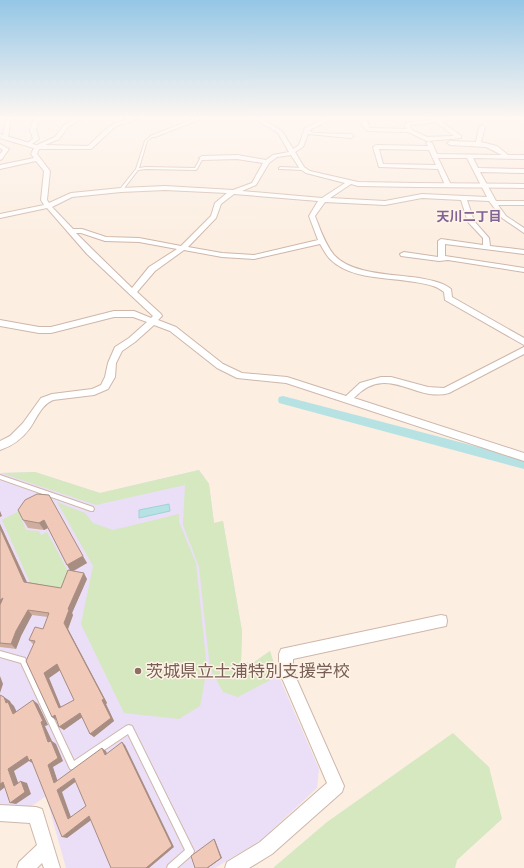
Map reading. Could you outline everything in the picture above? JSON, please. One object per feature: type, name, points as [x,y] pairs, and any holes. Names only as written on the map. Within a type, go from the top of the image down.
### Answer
[{"type":"street","points":[[0,167],[37,159],[47,172],[44,200],[48,206],[90,252],[158,316],[132,340],[118,350],[112,363],[110,377],[105,387],[94,392],[52,397],[44,400],[26,426],[14,439],[0,446]]},
{"type":"street","points":[[246,159],[267,162]]},
{"type":"street","points":[[133,292],[152,269],[183,248],[214,217],[218,203],[227,195],[254,184],[267,162],[272,159]]},
{"type":"street","points":[[298,159],[308,172],[350,182],[417,185],[524,186]]},
{"type":"street","points":[[379,159],[381,166],[439,167]]},
{"type":"street","points":[[435,159],[448,185]]},
{"type":"street","points":[[470,159],[493,201],[504,217],[524,231]]},
{"type":"street","points":[[477,170],[524,171]]},
{"type":"street","points":[[350,182],[323,200],[316,208],[312,216],[317,232],[332,257],[343,265],[358,272],[403,277],[429,282],[445,288],[448,292],[448,298],[459,306],[524,342]]},
{"type":"street","points":[[0,216],[48,206],[71,195],[94,192],[165,188],[235,192],[323,200],[385,202],[422,196],[463,197],[524,203]]},
{"type":"street","points":[[463,197],[471,222],[486,238],[486,248]]},
{"type":"street","points":[[72,231],[82,230],[106,239],[139,240],[222,255],[254,257],[322,241]]},
{"type":"street","points":[[442,259],[440,241],[524,252]]},
{"type":"street","points":[[404,254],[442,259],[448,258],[524,270]]},
{"type":"street","points":[[0,323],[40,330],[65,327],[114,314],[134,314],[173,329],[226,370],[240,376],[287,380],[524,457]]},
{"type":"street","points":[[348,399],[353,392],[362,386],[380,379],[394,379],[438,392],[446,390],[524,350]]},
{"type":"street","points":[[233,868],[266,848],[336,786],[286,671],[286,654],[441,621]]},
{"type":"street","points":[[0,814],[36,815],[52,868]]},
{"type":"street","points":[[25,868],[46,847]]},
{"type":"lane","points":[[121,190],[137,169],[140,159]]},
{"type":"lane","points":[[137,169],[196,169],[202,159]]},
{"type":"lane","points":[[280,168],[305,169]]},
{"type":"lane","points":[[0,477],[91,509]]},
{"type":"lane","points":[[0,654],[23,660],[72,766],[129,729],[190,851],[171,868]]},
{"type":"shaded area","name":"茨城県立土浦特別支援学校","points":[[199,470],[209,484],[214,523],[223,521],[242,631],[241,662],[253,663],[270,651],[274,665],[319,769],[317,788],[261,840],[215,868],[66,868],[46,796],[29,808],[0,805],[0,473],[35,472],[100,493]]},
{"type":"green space","points":[[199,470],[209,484],[214,523],[223,521],[242,631],[241,662],[253,663],[270,651],[278,676],[238,697],[223,692],[210,668],[199,567],[183,525],[185,485],[96,505],[1,473],[35,472],[100,493]]},
{"type":"green space","points":[[57,502],[85,513],[93,523],[113,530],[179,514],[179,522],[196,563],[207,669],[200,706],[179,719],[124,713],[81,624],[93,566]]},
{"type":"green space","points":[[27,507],[21,518],[26,530],[39,531],[41,535],[47,532],[70,575],[63,591],[31,585],[2,520]]},
{"type":"green space","points":[[453,733],[489,767],[502,819],[457,860],[455,868],[273,868],[327,822]]},
{"type":"water","points":[[169,504],[170,511],[139,518],[139,510]]},
{"type":"building","points":[[37,494],[49,495],[83,556],[67,565],[44,520],[39,523],[23,520],[18,510],[25,500]]},
{"type":"building","points":[[0,528],[24,582],[61,588],[68,570],[84,573],[68,609],[69,610],[64,623],[104,699],[102,700],[111,718],[90,734],[80,713],[59,727],[55,715],[52,717],[26,661],[35,641],[29,640],[35,627],[43,629],[49,613],[28,610],[16,631],[11,644],[0,643],[0,605],[3,598],[0,600]],"holes":[[[57,664],[74,700],[59,708],[44,673]]]},
{"type":"building","points":[[0,695],[4,697],[6,703],[8,702],[13,714],[33,700],[43,721],[41,722],[48,742],[51,741],[58,758],[48,765],[54,783],[102,748],[105,755],[122,742],[172,846],[146,868],[111,868],[89,816],[62,837],[31,759],[29,761],[27,756],[8,769],[14,786],[21,781],[25,792],[10,803],[3,782],[0,784]],"holes":[[[74,778],[86,806],[68,819],[57,790]]]},
{"type":"building","points":[[214,839],[221,858],[207,868],[195,868],[191,856]]},
{"type":"waterway","points":[[283,400],[524,464]]},
{"type":"place","name":"茨城県立土浦特別支援学校","points":[[138,671]]},
{"type":"district","name":"天川二丁目","points":[[469,217]]}]
